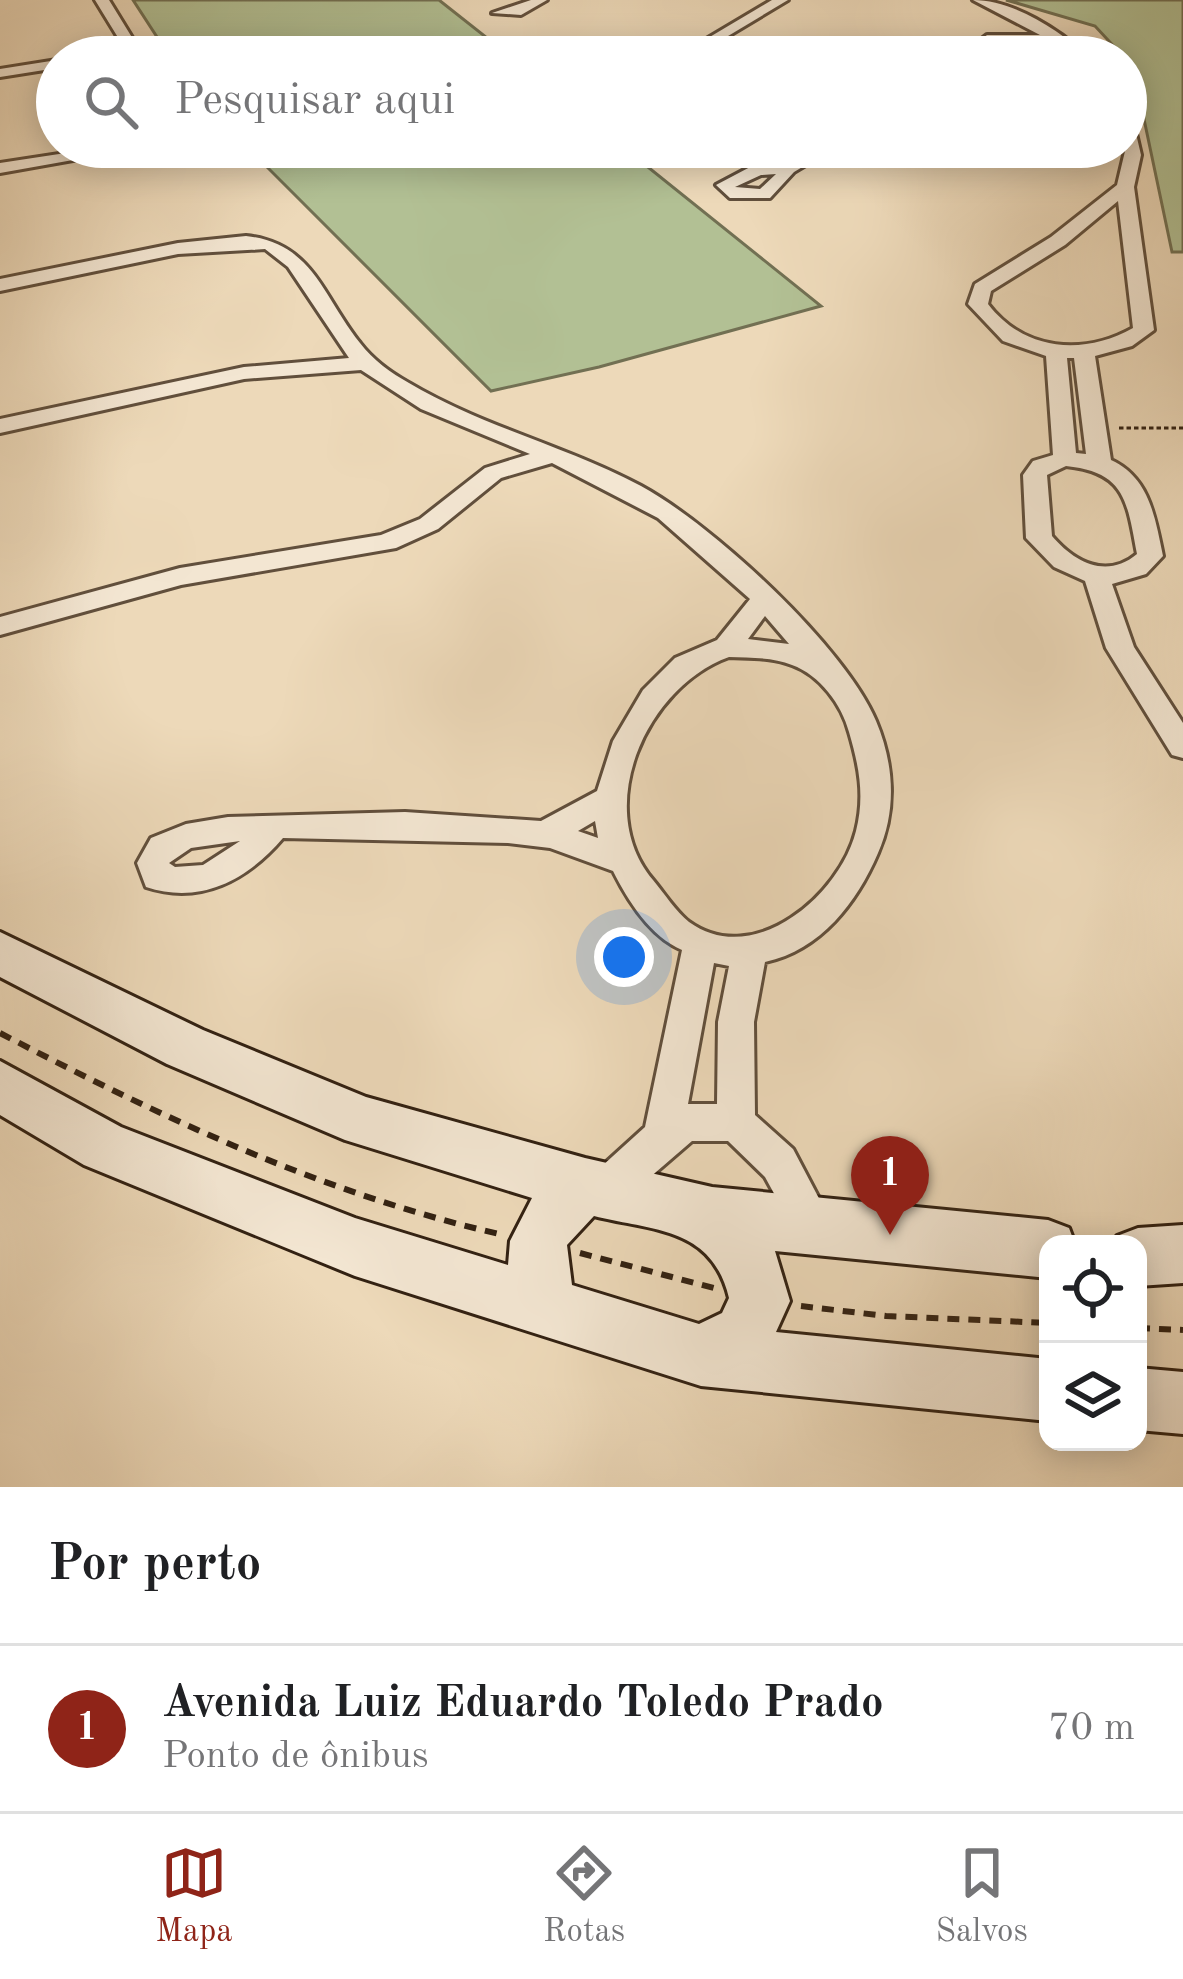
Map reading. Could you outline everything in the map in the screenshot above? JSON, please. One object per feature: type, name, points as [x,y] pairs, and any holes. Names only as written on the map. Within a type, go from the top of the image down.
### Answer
[{"type":"main road","points":[[0,953],[184,1047],[364,1122],[595,1188],[712,1216],[1039,1248]]},
{"type":"main road","points":[[0,1087],[103,1146],[355,1247],[701,1355],[1039,1389]]},
{"type":"main road","points":[[552,1309],[535,1276],[536,1241],[558,1208],[595,1188]]},
{"type":"main road","points":[[701,1355],[743,1334],[760,1301],[749,1258],[712,1216]]},
{"type":"main road","points":[[1147,1256],[1183,1254]]},
{"type":"main road","points":[[1147,1400],[1183,1403]]},
{"type":"street","points":[[102,0],[123,36]]},
{"type":"street","points":[[516,0],[494,10],[521,11],[540,0]]},
{"type":"street","points":[[719,36],[781,0]]},
{"type":"street","points":[[980,0],[1052,36]]},
{"type":"street","points":[[993,36],[1010,13]]},
{"type":"street","points":[[0,73],[36,67]]},
{"type":"street","points":[[0,168],[36,163]]},
{"type":"street","points":[[1125,187],[982,288],[978,304],[988,323],[1025,344],[1084,355],[1124,345],[1144,330],[1125,187],[1130,168]]},
{"type":"street","points":[[1083,220],[1130,231]]},
{"type":"street","points":[[0,285],[138,257],[245,242],[272,244],[286,254],[343,338],[366,363],[425,401],[494,433],[556,454],[638,494],[718,550],[766,598],[846,693],[876,750],[877,813],[859,868],[831,911],[795,939],[749,954],[700,944],[678,932],[638,887],[613,832],[612,797],[626,743],[647,703],[686,664],[727,647],[766,598]]},
{"type":"street","points":[[300,365],[343,338]]},
{"type":"street","points":[[1056,350],[1064,459]]},
{"type":"street","points":[[1084,355],[1099,462]]},
{"type":"street","points":[[0,427],[180,385],[300,365],[366,363]]},
{"type":"street","points":[[493,473],[494,433]]},
{"type":"street","points":[[0,626],[180,577],[387,542],[429,524],[493,473],[556,454]]},
{"type":"street","points":[[1050,461],[1099,462],[1127,478],[1137,490],[1150,556],[1140,568],[1120,575],[1096,576],[1071,569],[1051,555],[1039,538],[1035,475],[1050,461]]},
{"type":"street","points":[[1096,576],[1120,648],[1183,747]]},
{"type":"street","points":[[727,647],[810,661],[846,693]]},
{"type":"street","points":[[545,834],[612,797]]},
{"type":"street","points":[[273,828],[388,823],[545,834],[627,863]]},
{"type":"street","points":[[662,1137],[700,944]]},
{"type":"street","points":[[736,1124],[736,1022],[749,954]]},
{"type":"street","points":[[595,1188],[688,1122],[736,1124],[779,1163],[814,1227]]},
{"type":"path","points":[[1095,425],[1183,428]]},
{"type":"path","points":[[1147,1328],[1183,1330]]},
{"type":"green space","points":[[133,0],[439,0],[484,36],[156,36]]},
{"type":"green space","points":[[1006,0],[1183,0],[1183,252],[1172,252],[1147,133],[1147,36],[1104,36],[1095,26]]},
{"type":"green space","points":[[268,168],[649,168],[821,306],[599,367],[491,391]]},
{"type":"place","name":"Avenida Luiz Eduardo Toledo Prado","points":[[890,1235]]}]
